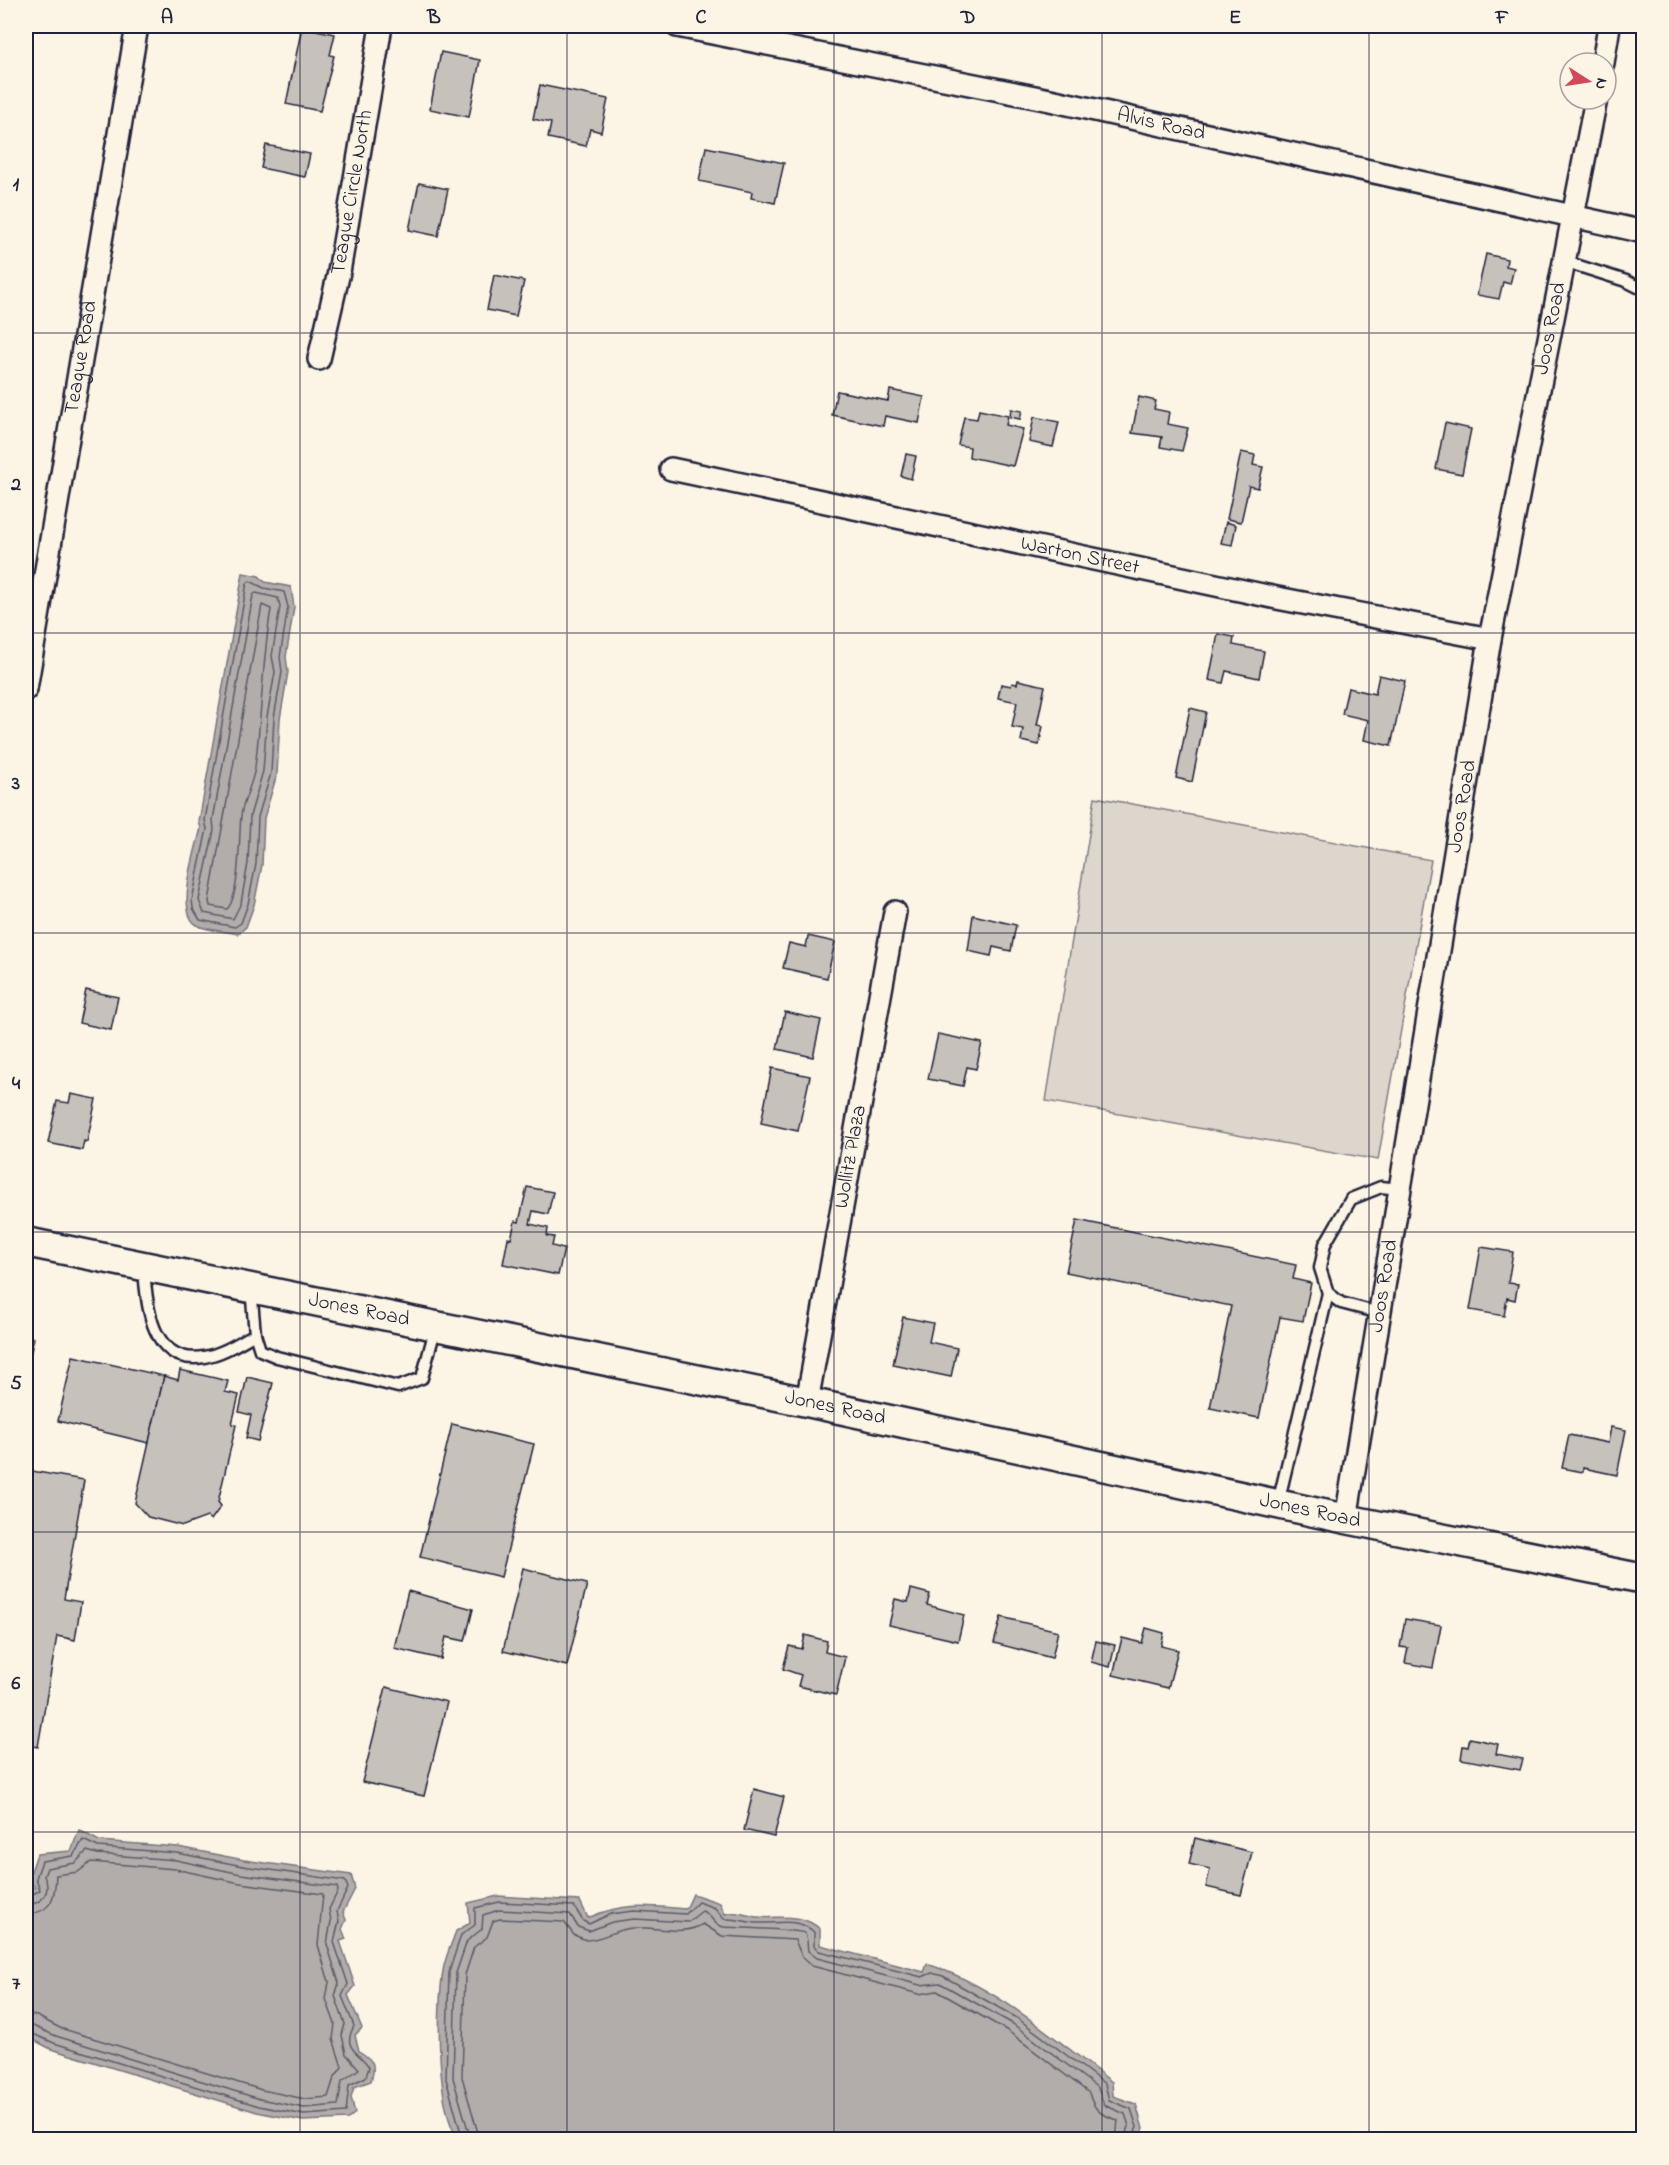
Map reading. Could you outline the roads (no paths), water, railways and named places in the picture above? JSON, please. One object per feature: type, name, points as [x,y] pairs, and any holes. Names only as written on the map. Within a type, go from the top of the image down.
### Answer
[{"type":"street","name":"Teague Road","points":[[26,689],[137,26]]},
{"type":"street","name":"Teague Circle North","points":[[319,359],[339,272],[381,26]]},
{"type":"street","name":"Alvis Road","points":[[677,26],[765,34],[1572,218],[1644,232]]},
{"type":"street","points":[[1604,51],[1609,26]]},
{"type":"street","name":"Joos Road","points":[[1346,1518],[1490,639],[1594,111]]},
{"type":"street","name":"Warton Street","points":[[671,469],[1277,598],[1490,639]]},
{"type":"street","name":"Wollitz Plaza","points":[[807,1402],[895,912]]},
{"type":"street","name":"Jones Road","points":[[26,1242],[807,1402],[1278,1504],[1644,1579]]},
{"type":"lane","points":[[1563,261],[1616,278],[1644,290]]},
{"type":"lane","points":[[1278,1504],[1328,1293],[1320,1268],[1325,1244],[1350,1198],[1381,1187],[1400,1189]]},
{"type":"lane","points":[[144,1266],[147,1310],[164,1346],[184,1358],[203,1358],[219,1353],[255,1334]]},
{"type":"lane","points":[[251,1288],[255,1334],[260,1350],[277,1357],[398,1387],[422,1378],[436,1326]]},
{"type":"lane","points":[[1328,1293],[1341,1303],[1379,1313]]},
{"type":"water","points":[[243,573],[259,576],[265,582],[291,587],[294,607],[286,657],[288,672],[280,719],[277,774],[264,818],[262,865],[254,905],[246,927],[238,934],[211,930],[197,925],[191,918],[187,895],[201,828],[199,822]]},
{"type":"water","points":[[79,1830],[99,1841],[178,1847],[244,1860],[351,1875],[355,1889],[343,1912],[346,1920],[342,1929],[346,1939],[340,1941],[355,1986],[348,1995],[362,2028],[355,2035],[359,2051],[371,2060],[373,2067],[371,2081],[354,2087],[351,2097],[355,2113],[348,2119],[303,2121],[257,2112],[51,2049],[26,2036],[26,1893],[35,1887],[28,1880],[37,1854],[71,1851]]},
{"type":"water","points":[[693,1894],[720,1903],[725,1914],[737,1913],[757,1917],[790,1917],[806,1920],[820,1929],[820,1945],[924,1972],[927,1964],[977,1986],[1024,2015],[1112,2082],[1113,2096],[1136,2104],[1143,2129],[1138,2138],[1133,2140],[459,2139],[451,2126],[446,2107],[442,2084],[439,2033],[443,1971],[456,1931],[470,1923],[468,1903],[498,1896],[580,1901],[588,1918],[625,1907],[686,1909]]}]
